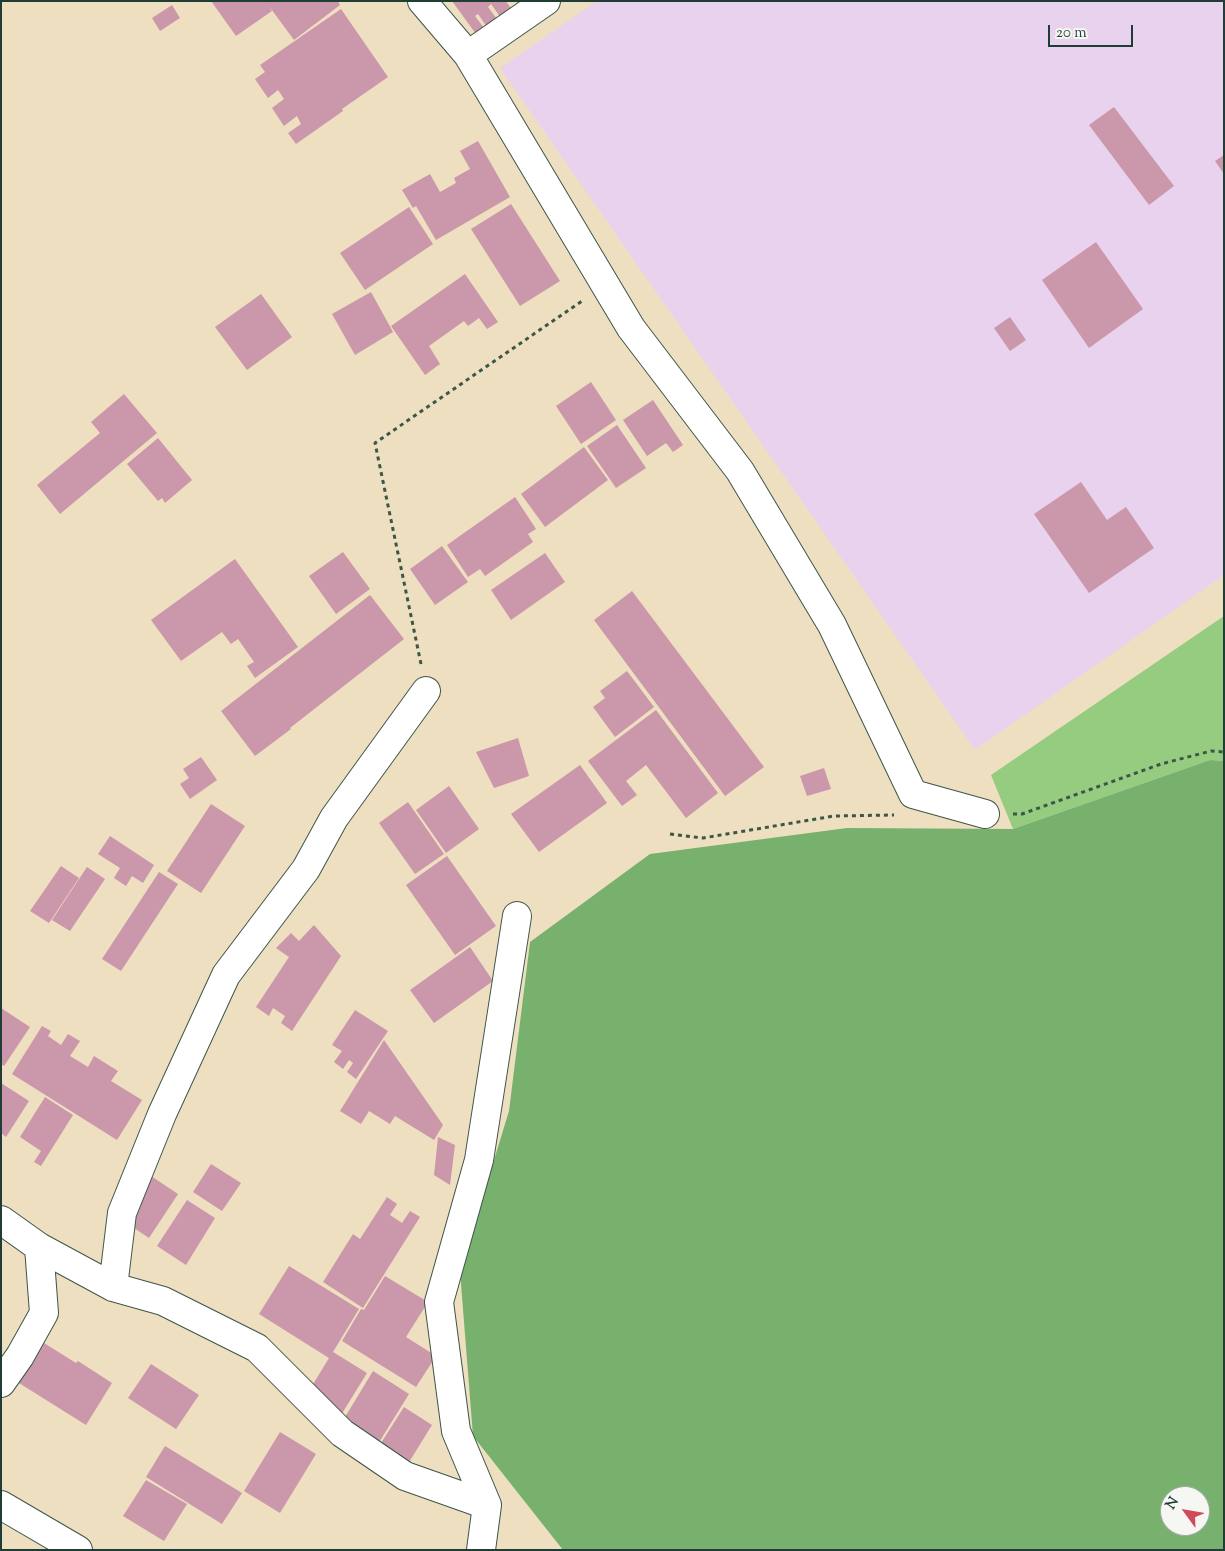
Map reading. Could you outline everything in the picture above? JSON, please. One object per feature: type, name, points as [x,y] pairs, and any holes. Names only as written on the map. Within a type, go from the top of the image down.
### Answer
[{"type":"street","points":[[422,1],[468,55],[632,328],[740,471],[832,625],[913,794],[985,814]]},
{"type":"street","points":[[468,55],[546,1]]},
{"type":"street","points":[[113,1287],[122,1213],[162,1114],[226,975],[306,868],[334,818],[426,691]]},
{"type":"street","points":[[481,1550],[488,1505],[456,1431],[439,1302],[479,1160],[517,916]]},
{"type":"street","points":[[1,1220],[39,1247],[113,1287],[163,1301],[257,1348],[342,1433],[405,1476],[488,1505]]},
{"type":"street","points":[[1,1383],[20,1356],[44,1313],[39,1247]]},
{"type":"street","points":[[1,1505],[78,1550]]},
{"type":"path","points":[[426,691],[375,443],[605,285]]},
{"type":"shaded area","points":[[597,1],[1224,1],[1224,575],[975,750],[500,68]]},
{"type":"green space","points":[[1224,616],[1224,761],[1210,760],[1013,829],[991,775]]},
{"type":"green space","points":[[1210,760],[1224,761],[1224,1550],[563,1550],[473,1436],[460,1271],[509,1111],[530,942],[650,854],[847,828],[1013,829]]},
{"type":"building","points":[[211,1],[338,1],[340,5],[294,40],[269,6],[272,11],[236,36]]},
{"type":"building","points":[[452,1],[506,1],[512,10],[501,18],[491,4],[488,7],[497,19],[487,27],[478,14],[475,16],[484,28],[476,34]]},
{"type":"building","points":[[172,5],[180,18],[160,31],[152,18]]},
{"type":"building","points":[[341,9],[388,77],[296,144],[288,133],[301,124],[297,116],[284,126],[272,108],[284,99],[278,90],[268,98],[255,79],[265,72],[260,65]]},
{"type":"building","points":[[1114,107],[1174,186],[1149,205],[1089,125]]},
{"type":"building","points":[[478,141],[510,197],[436,240],[416,206],[413,208],[402,190],[430,174],[440,192],[456,183],[454,178],[470,169],[460,151]]},
{"type":"building","points":[[1224,155],[1224,174],[1215,161]]},
{"type":"building","points":[[511,204],[560,281],[520,306],[471,229]]},
{"type":"building","points":[[409,207],[433,244],[365,290],[340,253]]},
{"type":"building","points":[[1096,242],[1143,309],[1089,348],[1042,280]]},
{"type":"building","points":[[465,274],[498,322],[487,329],[479,318],[468,326],[464,321],[429,346],[440,364],[425,375],[391,326]]},
{"type":"building","points":[[371,292],[393,332],[355,355],[332,314]]},
{"type":"building","points":[[261,294],[292,337],[247,370],[215,327]]},
{"type":"building","points":[[1010,317],[1026,340],[1010,351],[994,328]]},
{"type":"building","points":[[591,382],[616,420],[581,444],[556,406]]},
{"type":"building","points":[[124,394],[157,433],[60,514],[37,485],[100,433],[91,422]]},
{"type":"building","points":[[653,400],[683,445],[673,452],[666,443],[647,456],[623,420]]},
{"type":"building","points":[[617,425],[646,468],[616,488],[587,446]]},
{"type":"building","points":[[158,438],[192,480],[165,503],[162,498],[158,501],[127,464]]},
{"type":"building","points":[[584,447],[608,480],[545,527],[521,494]]},
{"type":"building","points":[[1081,482],[1107,520],[1126,507],[1154,548],[1089,593],[1034,514]]},
{"type":"building","points":[[515,497],[536,529],[528,534],[533,542],[485,576],[480,569],[468,577],[447,545]]},
{"type":"building","points":[[442,546],[468,582],[435,605],[410,569]]},
{"type":"building","points":[[343,552],[370,589],[336,614],[309,576]]},
{"type":"building","points":[[545,553],[565,582],[511,620],[491,590]]},
{"type":"building","points":[[235,559],[298,647],[255,678],[247,666],[254,662],[238,639],[231,644],[222,632],[181,661],[151,620]]},
{"type":"building","points":[[632,591],[764,767],[725,796],[594,620]]},
{"type":"building","points":[[370,595],[404,639],[255,756],[221,711]]},
{"type":"building","points":[[627,671],[654,707],[615,737],[593,707],[605,698],[600,691]]},
{"type":"building","points":[[656,710],[718,793],[686,818],[646,765],[626,781],[637,795],[622,806],[588,761]]},
{"type":"building","points":[[518,738],[529,776],[494,788],[476,752]]},
{"type":"building","points":[[201,757],[217,780],[190,799],[180,784],[189,778],[183,769]]},
{"type":"building","points":[[580,765],[607,803],[539,852],[511,814]]},
{"type":"building","points":[[824,768],[831,789],[807,796],[800,776]]},
{"type":"building","points":[[449,786],[479,829],[446,853],[416,810]]},
{"type":"building","points":[[408,802],[444,854],[415,874],[379,823]]},
{"type":"building","points":[[211,804],[245,826],[201,893],[167,871]]},
{"type":"building","points":[[110,836],[154,865],[143,883],[132,876],[126,886],[114,878],[120,868],[98,854]]},
{"type":"building","points":[[447,856],[496,926],[455,955],[406,885]]},
{"type":"building","points":[[61,866],[79,878],[49,923],[30,911]]},
{"type":"building","points":[[87,867],[105,879],[70,931],[52,920]]},
{"type":"building","points":[[159,872],[178,884],[121,971],[102,959]]},
{"type":"building","points":[[314,925],[341,956],[292,1031],[281,1023],[285,1016],[273,1008],[269,1016],[256,1007],[289,957],[276,948],[291,933],[299,941]]},
{"type":"building","points":[[470,947],[493,981],[434,1023],[410,990]]},
{"type":"building","points":[[1,1008],[30,1027],[4,1066],[1,1064]]},
{"type":"building","points":[[355,1010],[388,1031],[356,1079],[347,1072],[353,1063],[349,1060],[343,1069],[334,1062],[342,1051],[332,1045]]},
{"type":"building","points":[[42,1026],[51,1031],[48,1036],[61,1045],[68,1034],[80,1041],[70,1056],[88,1067],[94,1056],[118,1071],[111,1081],[142,1100],[117,1140],[12,1074]]},
{"type":"building","points":[[384,1040],[443,1125],[434,1140],[395,1116],[390,1124],[369,1111],[361,1124],[340,1111]]},
{"type":"building","points":[[1,1083],[29,1101],[6,1137],[1,1133]]},
{"type":"building","points":[[45,1097],[73,1115],[41,1166],[34,1162],[41,1151],[20,1137]]},
{"type":"building","points":[[438,1137],[455,1145],[450,1185],[434,1175]]},
{"type":"building","points":[[211,1164],[241,1183],[222,1211],[193,1192]]},
{"type":"building","points":[[151,1176],[178,1194],[149,1238],[122,1220]]},
{"type":"building","points":[[387,1197],[397,1204],[390,1215],[402,1223],[410,1211],[420,1217],[363,1308],[323,1282],[353,1234],[360,1239]]},
{"type":"building","points":[[187,1200],[215,1218],[186,1265],[157,1246]]},
{"type":"building","points":[[289,1266],[359,1309],[333,1352],[367,1373],[338,1420],[304,1399],[329,1358],[259,1314]]},
{"type":"building","points":[[385,1276],[428,1302],[406,1337],[436,1356],[416,1387],[342,1341],[361,1309],[364,1310]]},
{"type":"building","points":[[36,1338],[76,1363],[78,1361],[112,1383],[86,1425],[11,1378]]},
{"type":"building","points":[[151,1364],[199,1395],[176,1429],[128,1398]]},
{"type":"building","points":[[373,1371],[409,1394],[378,1444],[342,1422]]},
{"type":"building","points":[[404,1407],[432,1425],[406,1467],[394,1459],[398,1453],[381,1443]]},
{"type":"building","points":[[280,1432],[316,1454],[280,1513],[244,1491]]},
{"type":"building","points":[[165,1446],[242,1493],[222,1524],[146,1477]]},
{"type":"building","points":[[146,1480],[187,1504],[164,1541],[123,1516]]}]
